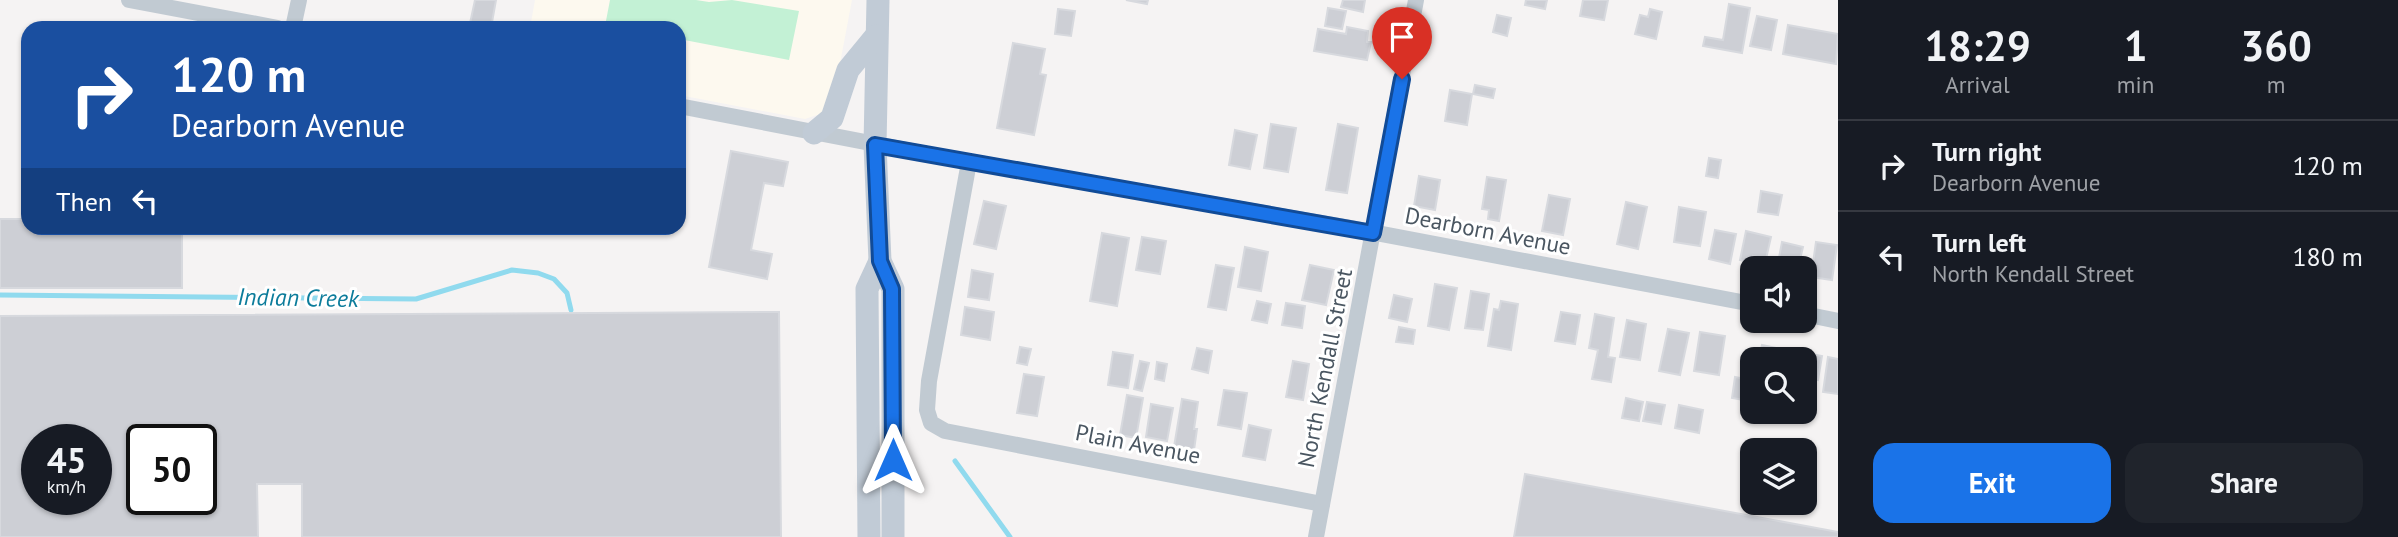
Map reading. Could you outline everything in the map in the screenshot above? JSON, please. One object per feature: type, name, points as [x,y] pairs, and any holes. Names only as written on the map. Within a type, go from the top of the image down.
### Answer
[{"type":"main road","points":[[878,0],[875,145],[880,261],[892,289],[893,537]]},
{"type":"main road","points":[[814,133],[832,118],[848,70],[876,36]]},
{"type":"main road","points":[[869,537],[867,289],[880,261]]},
{"type":"street","points":[[129,0],[241,21]]},
{"type":"street","points":[[294,21],[299,0]]},
{"type":"street","name":"North Kendall Street","points":[[1315,537],[1416,0]]},
{"type":"street","name":"Dearborn Avenue","points":[[686,107],[875,145],[1373,233],[1740,302]]},
{"type":"street","name":"Plain Avenue","points":[[969,162],[928,390],[927,410],[931,424],[945,431],[1322,503]]},
{"type":"street","points":[[1817,316],[1838,320]]},
{"type":"shaded area","points":[[535,0],[852,0],[834,95],[820,114],[805,119],[686,96],[686,21],[531,21]]},
{"type":"green space","points":[[610,0],[732,0],[799,11],[789,60],[686,40],[686,21],[606,21]]},
{"type":"building","points":[[475,0],[496,0],[492,21],[470,21]]},
{"type":"building","points":[[1126,0],[1148,0],[1147,4]]},
{"type":"building","points":[[1343,0],[1365,0],[1363,12],[1341,7]]},
{"type":"building","points":[[1526,0],[1547,0],[1545,9],[1525,5]]},
{"type":"building","points":[[1583,0],[1608,0],[1604,20],[1580,16]]},
{"type":"building","points":[[1729,4],[1750,8],[1742,53],[1703,46],[1705,37],[1723,40]]},
{"type":"building","points":[[1328,8],[1346,11],[1342,29],[1325,26]]},
{"type":"building","points":[[1058,9],[1075,11],[1071,36],[1055,34]]},
{"type":"building","points":[[1650,9],[1662,12],[1656,39],[1635,34],[1640,15],[1648,17]]},
{"type":"building","points":[[1497,15],[1511,18],[1507,36],[1493,32]]},
{"type":"building","points":[[1757,16],[1777,20],[1771,50],[1750,46]]},
{"type":"building","points":[[1788,25],[1838,34],[1836,64],[1783,54]]},
{"type":"building","points":[[1347,27],[1368,31],[1367,42],[1371,42],[1367,60],[1314,51],[1318,29],[1346,34]]},
{"type":"building","points":[[1013,43],[1045,49],[1040,74],[1046,75],[1034,135],[997,128]]},
{"type":"building","points":[[1475,85],[1495,89],[1493,98],[1473,94]]},
{"type":"building","points":[[1450,90],[1472,94],[1467,125],[1445,121]]},
{"type":"building","points":[[1271,124],[1296,128],[1288,172],[1264,168]]},
{"type":"building","points":[[1338,124],[1358,128],[1347,193],[1326,190]]},
{"type":"building","points":[[1235,130],[1257,135],[1250,169],[1229,165]]},
{"type":"building","points":[[731,151],[788,162],[783,186],[764,183],[751,250],[772,254],[767,279],[709,267]]},
{"type":"building","points":[[1709,158],[1721,160],[1718,178],[1706,176]]},
{"type":"building","points":[[1419,176],[1440,180],[1435,210],[1414,206]]},
{"type":"building","points":[[1487,177],[1506,180],[1499,221],[1488,219],[1489,210],[1482,209]]},
{"type":"building","points":[[1761,191],[1782,195],[1778,215],[1758,212]]},
{"type":"building","points":[[1549,195],[1570,199],[1563,235],[1542,231]]},
{"type":"building","points":[[984,201],[1006,206],[996,249],[974,244]]},
{"type":"building","points":[[1626,202],[1647,207],[1638,249],[1617,244]]},
{"type":"building","points":[[1679,207],[1706,212],[1700,246],[1674,242]]},
{"type":"building","points":[[0,219],[21,219],[21,235],[182,235],[182,288],[0,288]]},
{"type":"building","points":[[1715,230],[1736,234],[1730,264],[1709,259]]},
{"type":"building","points":[[1746,231],[1771,237],[1767,256],[1741,256]]},
{"type":"building","points":[[1102,233],[1129,238],[1117,306],[1090,301]]},
{"type":"building","points":[[1142,237],[1166,241],[1160,274],[1136,270]]},
{"type":"building","points":[[1782,242],[1803,247],[1801,256],[1779,256]]},
{"type":"building","points":[[1816,242],[1837,245],[1832,280],[1817,278],[1817,256],[1814,256]]},
{"type":"building","points":[[1245,247],[1268,252],[1261,291],[1238,287]]},
{"type":"building","points":[[1216,265],[1234,268],[1226,310],[1208,307]]},
{"type":"building","points":[[1310,265],[1334,270],[1326,305],[1302,300]]},
{"type":"building","points":[[972,270],[993,274],[989,300],[968,297]]},
{"type":"building","points":[[1435,284],[1457,288],[1449,330],[1428,326]]},
{"type":"building","points":[[1471,291],[1489,294],[1483,330],[1465,328]]},
{"type":"building","points":[[1394,295],[1412,299],[1407,322],[1389,318]]},
{"type":"building","points":[[1257,301],[1271,304],[1267,323],[1252,320]]},
{"type":"building","points":[[1501,301],[1518,304],[1511,350],[1488,346],[1494,309],[1499,310]]},
{"type":"building","points":[[1286,303],[1305,306],[1302,328],[1282,325]]},
{"type":"building","points":[[965,307],[994,312],[990,340],[961,335]]},
{"type":"building","points":[[779,312],[781,537],[302,537],[302,484],[257,484],[258,537],[0,537],[0,316]]},
{"type":"building","points":[[1561,312],[1580,315],[1575,344],[1555,341]]},
{"type":"building","points":[[1595,314],[1614,318],[1608,357],[1615,358],[1611,382],[1592,379],[1598,350],[1589,348]]},
{"type":"building","points":[[1627,320],[1646,324],[1640,360],[1620,357]]},
{"type":"building","points":[[1399,327],[1415,330],[1413,344],[1396,342]]},
{"type":"building","points":[[1668,329],[1689,333],[1680,375],[1659,371]]},
{"type":"building","points":[[1700,332],[1725,336],[1719,375],[1694,371]]},
{"type":"building","points":[[1020,347],[1031,349],[1027,365],[1017,363]]},
{"type":"building","points":[[1197,348],[1212,351],[1208,373],[1192,369]]},
{"type":"building","points":[[1113,352],[1133,355],[1128,388],[1108,385]]},
{"type":"building","points":[[1817,355],[1822,356],[1817,380]]},
{"type":"building","points":[[1828,357],[1838,359],[1838,394],[1823,392]]},
{"type":"building","points":[[1140,361],[1149,363],[1142,391],[1134,389]]},
{"type":"building","points":[[1293,361],[1309,364],[1303,400],[1286,397]]},
{"type":"building","points":[[1157,362],[1167,364],[1164,381],[1155,379]]},
{"type":"building","points":[[1024,374],[1044,377],[1037,416],[1017,413]]},
{"type":"building","points":[[1735,377],[1740,378],[1740,399],[1732,398]]},
{"type":"building","points":[[1224,390],[1247,393],[1241,429],[1218,425]]},
{"type":"building","points":[[1127,395],[1143,398],[1136,438],[1120,435]]},
{"type":"building","points":[[1626,398],[1643,402],[1639,421],[1622,418]]},
{"type":"building","points":[[1182,399],[1198,402],[1194,450],[1174,447]]},
{"type":"building","points":[[1647,402],[1665,405],[1661,424],[1643,421]]},
{"type":"building","points":[[1151,404],[1173,408],[1167,441],[1146,437]]},
{"type":"building","points":[[1679,405],[1703,410],[1699,433],[1675,428]]},
{"type":"building","points":[[1249,425],[1271,430],[1265,460],[1243,456]]},
{"type":"building","points":[[1525,474],[1838,532],[1838,537],[1514,537]]},
{"type":"waterway","name":"Indian Creek","points":[[0,295],[416,299],[512,270],[538,273],[554,279],[567,293],[571,310]]},
{"type":"waterway","points":[[955,461],[1010,537]]},
{"type":"route","points":[[893,460],[892,289],[880,261],[875,145],[1373,233],[1402,79]]}]
